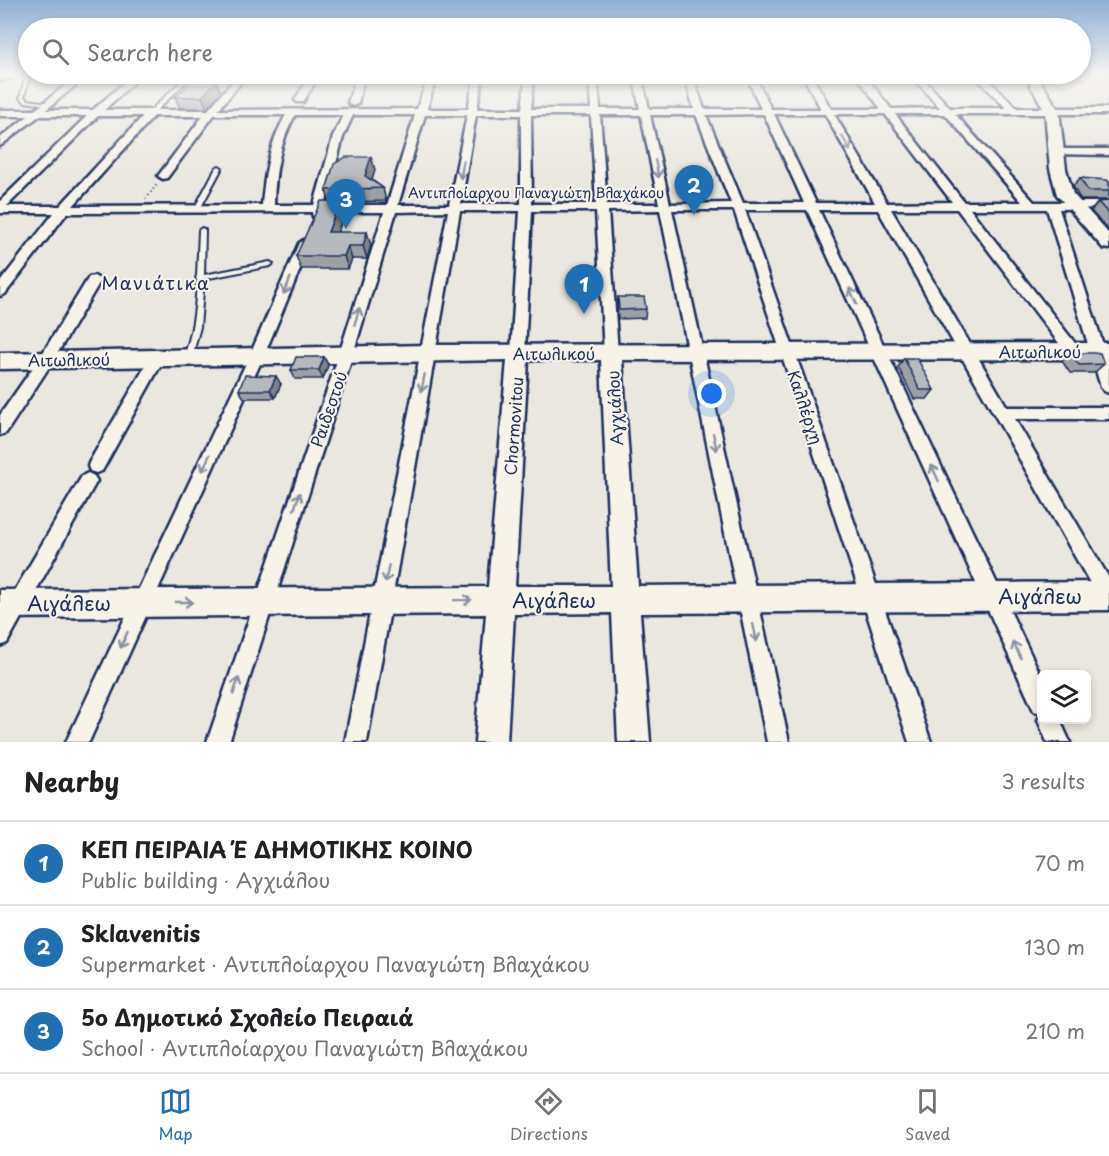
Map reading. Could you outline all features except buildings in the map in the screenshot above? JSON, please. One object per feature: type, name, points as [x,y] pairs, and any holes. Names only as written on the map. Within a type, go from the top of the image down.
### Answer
[{"type":"street","points":[[0,142],[41,109]]},
{"type":"street","points":[[0,209],[99,109]]},
{"type":"street","points":[[163,176],[213,109]]},
{"type":"street","points":[[0,113],[291,113],[343,109]]},
{"type":"street","points":[[77,742],[257,356],[320,208],[338,137],[351,109]]},
{"type":"street","points":[[362,109],[420,112],[1109,111]]},
{"type":"street","name":"Ραιδεστού","points":[[218,742],[345,355],[421,109]]},
{"type":"street","points":[[356,742],[473,109]]},
{"type":"street","name":"Chormovitou","points":[[491,742],[518,353],[526,207],[526,109]]},
{"type":"street","name":"Αγχιάλου","points":[[595,109],[634,742]]},
{"type":"street","points":[[644,109],[778,742]]},
{"type":"street","name":"Καλλέργη","points":[[699,109],[738,206],[920,742]]},
{"type":"street","points":[[765,109],[1037,694]]},
{"type":"street","points":[[826,109],[1109,596]]},
{"type":"street","points":[[945,109],[1031,205]]},
{"type":"street","points":[[887,111],[1073,351]]},
{"type":"street","points":[[1052,111],[1060,179],[1065,195],[1109,244]]},
{"type":"street","points":[[0,291],[63,210],[152,112]]},
{"type":"street","points":[[268,209],[273,153],[279,135],[291,113]]},
{"type":"street","points":[[1057,152],[1109,152]]},
{"type":"street","points":[[1052,205],[1103,351],[1109,387]]},
{"type":"street","name":"Αντιπλοίαρχου Παναγιώτη Βλαχάκου","points":[[0,209],[1109,205]]},
{"type":"street","points":[[0,428],[46,360],[94,280]]},
{"type":"street","name":"Αιτωλικού","points":[[0,361],[429,353],[1103,351]]},
{"type":"street","points":[[0,636],[9,604],[92,473],[158,357]]},
{"type":"street","points":[[1002,413],[1109,413]]},
{"type":"street","name":"Αιγάλεω","points":[[9,604],[1109,596]]},
{"type":"street","points":[[1051,724],[1059,742]]},
{"type":"lane","points":[[152,112],[156,109]]},
{"type":"lane","points":[[197,209],[219,168]]},
{"type":"lane","points":[[188,357],[196,334],[202,230]]},
{"type":"lane","points":[[199,278],[270,264]]},
{"type":"path","points":[[139,209],[163,176]]},
{"type":"place","name":"Sklavenitis","points":[[694,215]]},
{"type":"place","name":"5ο Δημοτικό Σχολείο Πειραιά","points":[[346,229]]},
{"type":"place","name":"ΚΕΠ ΠΕΙΡΑΙΑ Ε΄ ΔΗΜΟΤΙΚΗΣ ΚΟΙΝΟ","points":[[584,314]]},
{"type":"district","name":"Μανιάτικα","points":[[156,282]]}]
